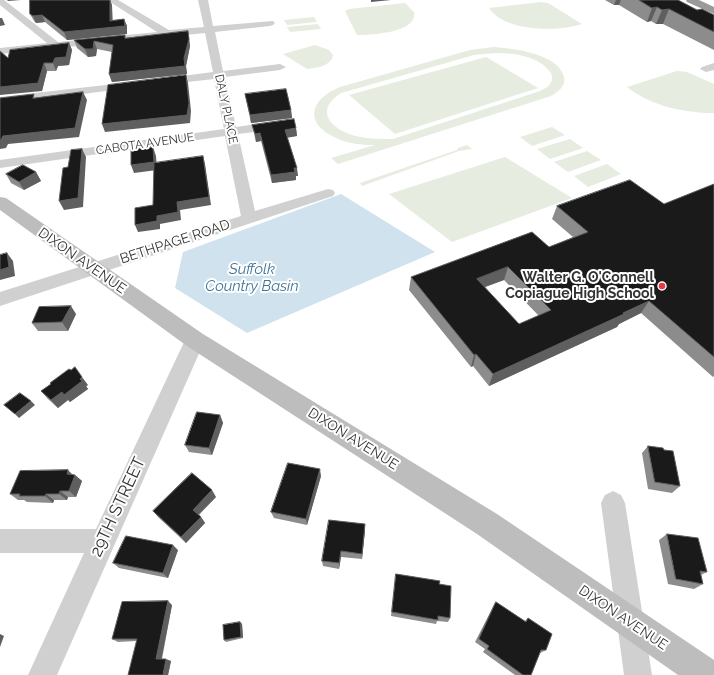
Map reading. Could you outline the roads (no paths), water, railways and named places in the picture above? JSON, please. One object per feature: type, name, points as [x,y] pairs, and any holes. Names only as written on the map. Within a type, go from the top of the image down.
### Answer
[{"type":"highway","points":[[691,0],[714,10]]},
{"type":"main road","name":"DIXON AVENUE","points":[[0,202],[93,270],[195,340],[488,524],[707,675]]},
{"type":"street","points":[[112,0],[166,33]]},
{"type":"street","name":"DALY PLACE","points":[[203,0],[249,218]]},
{"type":"street","points":[[0,1],[12,12],[56,45]]},
{"type":"street","points":[[0,13],[12,12]]},
{"type":"street","points":[[0,51],[270,23]]},
{"type":"street","points":[[0,101],[280,67]]},
{"type":"street","name":"CABOTA AVENUE","points":[[0,164],[290,124]]},
{"type":"street","name":"BETHPAGE ROAD","points":[[0,299],[328,193]]},
{"type":"street","name":"29TH STREET","points":[[42,675],[195,340]]},
{"type":"street","points":[[613,503],[638,675]]},
{"type":"street","points":[[0,541],[103,541]]},
{"type":"water","name":"Suffolk Country Basin","points":[[341,194],[435,252],[247,333],[175,288],[183,252]]},
{"type":"place","name":"Walter G. O'Connell Copiague High School","points":[[662,286]]}]
